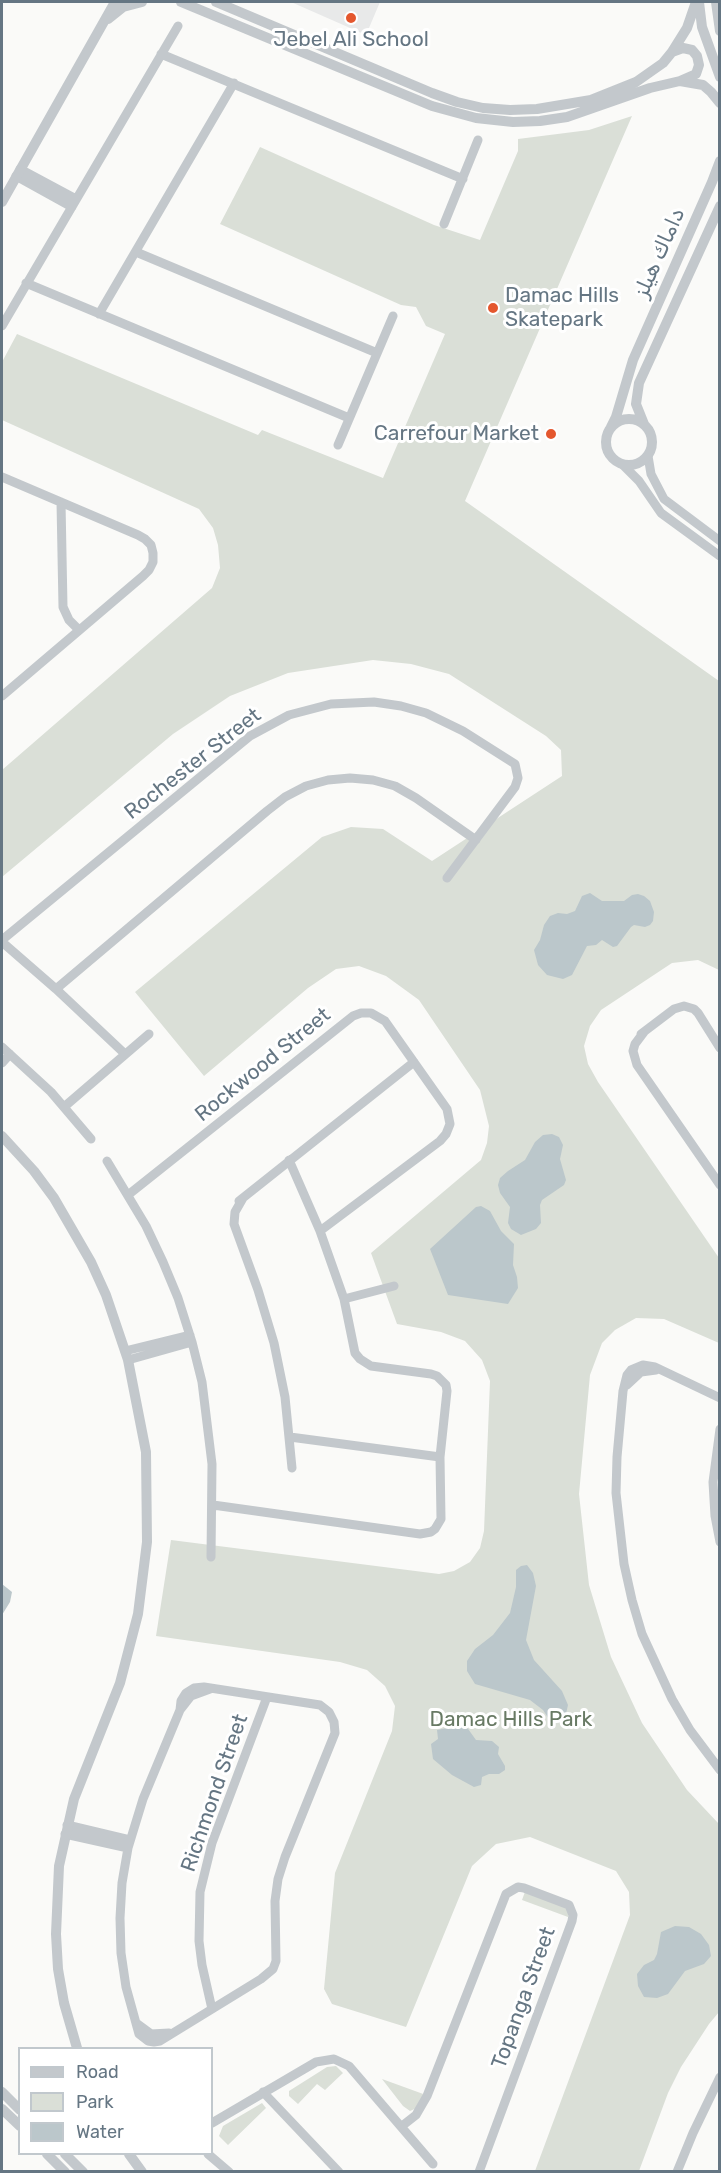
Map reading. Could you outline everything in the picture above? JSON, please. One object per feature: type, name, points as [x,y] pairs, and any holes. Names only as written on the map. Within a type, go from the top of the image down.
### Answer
[{"type":"street","points":[[2,202],[116,2]]},
{"type":"street","points":[[98,30],[115,12],[142,2]]},
{"type":"street","points":[[181,2],[432,106],[458,115],[485,120],[529,122],[567,117],[696,74],[699,65],[698,56],[692,50],[683,48],[672,52]]},
{"type":"street","points":[[216,2],[432,93],[483,108],[510,110],[537,109],[591,100],[636,82],[663,63],[672,52],[687,28],[698,2]]},
{"type":"street","points":[[698,2],[702,27],[720,77]]},
{"type":"street","points":[[716,2],[720,31]]},
{"type":"street","points":[[2,326],[178,26]]},
{"type":"street","points":[[162,54],[463,179]]},
{"type":"street","points":[[680,81],[703,85],[720,103]]},
{"type":"street","points":[[99,314],[234,83]]},
{"type":"street","points":[[444,224],[478,140]]},
{"type":"street","name":"داماك هيلز","points":[[611,427],[633,360],[720,161]]},
{"type":"street","points":[[18,172],[74,203]]},
{"type":"street","name":"داماك هيلز","points":[[644,424],[636,404],[639,383],[720,206]]},
{"type":"street","points":[[136,252],[377,353]]},
{"type":"street","points":[[26,283],[349,418]]},
{"type":"street","points":[[338,445],[393,316]]},
{"type":"street","points":[[720,541],[664,499],[651,474],[648,456],[652,439],[651,433],[644,424],[627,419],[618,421],[611,427],[606,438],[606,450],[615,461],[623,465],[639,481],[661,513],[720,556]]},
{"type":"street","points":[[623,465],[637,464],[648,456]]},
{"type":"street","points":[[2,477],[145,539],[153,554],[153,562],[149,570],[2,696]]},
{"type":"street","points":[[61,502],[63,607],[69,620],[79,630]]},
{"type":"street","name":"Rochester Street","points":[[125,1054],[2,941],[250,736],[282,718],[316,706],[359,701],[388,704],[414,709],[451,724],[490,750],[512,761],[517,769],[517,783],[447,878]]},
{"type":"street","points":[[56,989],[267,811],[285,797],[306,786],[328,780],[350,778],[373,780],[395,786],[476,840]]},
{"type":"street","name":"Rockwood Street","points":[[128,1195],[357,1014],[371,1013],[381,1017],[414,1062],[447,1109],[450,1124],[440,1141],[320,1231]]},
{"type":"street","points":[[720,1048],[696,1018],[688,1014],[666,1014],[632,1041],[628,1054],[633,1066],[642,1074],[720,1185]]},
{"type":"street","points":[[64,1107],[150,1034]]},
{"type":"street","points":[[2,1064],[4,1049]]},
{"type":"street","points":[[4,1049],[43,1084],[92,1139]]},
{"type":"street","points":[[292,1468],[285,1397],[274,1343],[258,1290],[238,1239],[230,1226],[229,1214],[231,1208],[243,1198],[414,1062]]},
{"type":"street","points":[[2,1136],[54,1198],[74,1230],[106,1295],[126,1355],[146,1452],[148,1508],[144,1579],[138,1614],[108,1717],[74,1799],[59,1866],[56,1934],[64,2003],[76,2047]]},
{"type":"street","points":[[213,1505],[425,1534],[435,1529],[441,1519],[440,1457],[447,1391],[442,1380],[437,1376],[371,1366],[360,1359],[353,1346],[344,1299],[320,1231],[290,1160]]},
{"type":"street","points":[[106,1161],[128,1195],[163,1262],[191,1339],[208,1423],[213,1505],[211,1557]]},
{"type":"street","points":[[344,1299],[394,1286]]},
{"type":"street","points":[[126,1355],[191,1339]]},
{"type":"street","points":[[720,1398],[661,1370],[641,1372],[631,1379],[623,1391],[616,1493],[621,1541],[632,1600],[642,1634],[672,1699],[690,1730],[720,1770]]},
{"type":"street","points":[[720,1429],[713,1482],[715,1516],[720,1542]]},
{"type":"street","points":[[290,1437],[440,1457]]},
{"type":"street","name":"Richmond Street","points":[[210,1689],[267,1697],[320,1706],[329,1712],[334,1722],[335,1734],[285,1857],[279,1879],[275,1901],[276,1961],[268,1975],[160,2041],[148,2042],[139,2034],[126,1987],[121,1953],[120,1918],[122,1883],[129,1844],[143,1799],[180,1710],[191,1696],[210,1689]]},
{"type":"street","name":"Richmond Street","points":[[212,2009],[199,1941],[200,1892],[212,1844],[267,1697]]},
{"type":"street","points":[[66,1829],[129,1844]]},
{"type":"street","name":"Topanga Street","points":[[402,2126],[422,2106],[506,1894],[518,1887],[524,1887],[569,1905],[573,1915],[572,1921],[479,2172]]},
{"type":"street","points":[[214,2121],[316,2062],[334,2059],[350,2066],[433,2164]]},
{"type":"street","points":[[677,2172],[720,2078]]},
{"type":"street","points":[[2,2092],[18,2107]]},
{"type":"street","points":[[263,2092],[339,2172]]},
{"type":"street","points":[[2,2109],[18,2125]]},
{"type":"street","points":[[48,2155],[65,2172]]},
{"type":"street","points":[[65,2155],[83,2172]]},
{"type":"street","points":[[130,2155],[142,2172]]},
{"type":"street","points":[[212,2156],[229,2172]]},
{"type":"shaded area","name":"Jebel Ali School","points":[[291,2],[380,2],[366,35]]},
{"type":"green space","name":"Damac Hills Park","points":[[632,116],[465,501],[719,681],[719,970],[698,960],[672,963],[601,1010],[590,1026],[584,1046],[588,1064],[598,1082],[719,1258],[719,1343],[664,1319],[636,1318],[615,1330],[602,1343],[590,1375],[579,1494],[589,1585],[611,1657],[642,1723],[687,1790],[719,1824],[719,2012],[681,2067],[668,2093],[639,2171],[535,2171],[630,1915],[629,1892],[616,1871],[530,1837],[496,1844],[472,1866],[406,2027],[332,2004],[324,1989],[335,1873],[392,1731],[395,1706],[385,1686],[367,1670],[340,1662],[156,1636],[171,1540],[439,1574],[454,1571],[470,1562],[480,1548],[484,1531],[490,1381],[482,1360],[465,1341],[441,1332],[397,1324],[371,1253],[481,1160],[487,1143],[489,1126],[480,1090],[419,1000],[386,976],[359,966],[336,969],[308,988],[204,1076],[135,992],[322,837],[351,827],[383,829],[432,861],[562,776],[561,750],[546,736],[449,674],[411,664],[373,660],[288,673],[230,696],[173,734],[2,877],[2,770],[212,588],[220,568],[218,545],[213,528],[199,509],[2,420],[2,362],[17,334],[258,435],[262,430],[383,478],[445,334],[426,326],[416,307],[401,305],[220,224],[260,147],[434,225],[480,240],[518,151],[518,139],[589,130]]},
{"type":"green space","points":[[526,1889],[572,1906],[568,1917],[522,1900]]},
{"type":"green space","points":[[336,2066],[343,2073],[325,2090],[317,2084],[298,2104],[289,2096],[289,2091],[327,2067]]},
{"type":"green space","points":[[382,2079],[426,2095],[419,2107],[410,2111],[403,2106]]},
{"type":"green space","points":[[262,2103],[266,2108],[228,2145],[219,2136],[223,2126]]},
{"type":"water","points":[[590,893],[602,901],[624,901],[638,894],[644,896],[650,901],[654,912],[653,921],[645,927],[634,925],[631,927],[617,946],[613,947],[602,940],[596,945],[587,946],[572,975],[563,979],[547,975],[538,965],[534,950],[540,940],[544,925],[550,916],[575,911],[582,896]]},
{"type":"water","points":[[552,1134],[559,1137],[563,1145],[560,1159],[566,1180],[564,1185],[542,1200],[541,1223],[536,1229],[521,1235],[511,1229],[508,1223],[510,1207],[500,1193],[498,1185],[500,1178],[525,1160],[535,1142],[543,1135]]},
{"type":"water","points":[[481,1206],[490,1211],[501,1231],[514,1244],[513,1265],[518,1288],[508,1304],[448,1295],[430,1249],[476,1207]]},
{"type":"water","points":[[527,1565],[533,1573],[536,1586],[526,1640],[534,1660],[562,1691],[568,1705],[565,1718],[556,1721],[549,1719],[543,1710],[530,1700],[475,1684],[467,1671],[467,1661],[475,1649],[493,1635],[510,1613],[516,1587],[516,1570]]},
{"type":"water","points":[[2,1584],[12,1592],[10,1602],[2,1615]]},
{"type":"water","points":[[458,1715],[476,1740],[492,1741],[499,1747],[498,1754],[505,1766],[505,1770],[499,1774],[482,1777],[481,1785],[474,1787],[452,1775],[433,1759],[431,1744],[438,1739],[437,1730],[447,1728],[447,1719]]},
{"type":"water","points":[[675,1926],[689,1927],[701,1934],[709,1945],[711,1956],[704,1964],[685,1971],[668,1994],[657,1998],[644,1997],[638,1986],[637,1974],[644,1965],[654,1960],[661,1932]]},
{"type":"place","name":"Jebel Ali School","points":[[351,18]]},
{"type":"place","name":"Damac Hills Skatepark","points":[[493,308]]},
{"type":"place","name":"Carrefour Market","points":[[551,434]]}]
